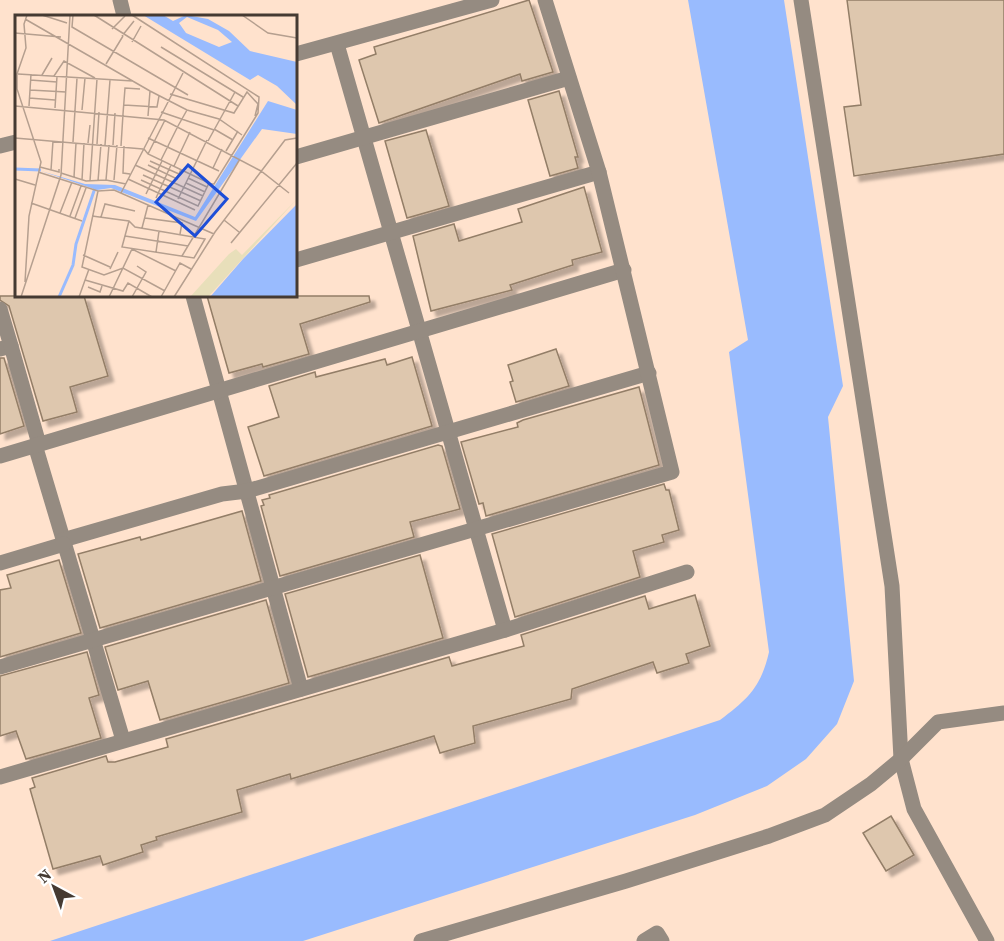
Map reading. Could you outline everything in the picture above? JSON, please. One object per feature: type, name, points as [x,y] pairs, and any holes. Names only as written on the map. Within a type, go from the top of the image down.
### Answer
[{"type":"street","points":[[120,0],[124,15]]},
{"type":"street","points":[[297,54],[492,0]]},
{"type":"street","points":[[801,0],[892,586],[901,759],[914,810],[987,941]]},
{"type":"street","points":[[0,667],[672,472],[599,172],[569,78],[550,3]]},
{"type":"street","points":[[337,44],[505,630]]},
{"type":"street","points":[[297,157],[569,78]]},
{"type":"street","points":[[0,146],[15,142]]},
{"type":"street","points":[[297,260],[599,172]]},
{"type":"street","points":[[0,456],[624,270]]},
{"type":"street","points":[[192,297],[248,491],[301,689]]},
{"type":"street","points":[[0,309],[5,347],[37,445],[123,740]]},
{"type":"street","points":[[0,563],[222,494],[248,491],[649,373]]},
{"type":"street","points":[[0,777],[505,630],[687,572]]},
{"type":"street","points":[[421,941],[615,885],[769,836],[825,814],[871,784],[901,759],[938,722],[1004,713]]},
{"type":"street","points":[[644,941],[657,933],[662,941]]},
{"type":"water","points":[[688,0],[784,0],[843,386],[828,417],[854,681],[837,724],[806,759],[767,786],[695,815],[303,941],[50,941],[720,720],[752,691],[762,674],[769,652],[729,352],[748,340]]},
{"type":"building","points":[[529,0],[553,72],[522,81],[520,74],[379,123],[359,60],[376,54],[374,47]]},
{"type":"building","points":[[847,0],[1004,0],[1004,154],[854,176],[844,107],[861,105]]},
{"type":"building","points":[[559,91],[578,157],[575,157],[578,168],[550,176],[528,100]]},
{"type":"building","points":[[426,130],[449,206],[407,218],[385,141]]},
{"type":"building","points":[[584,187],[602,252],[572,260],[573,265],[510,285],[512,290],[431,311],[413,236],[454,224],[459,241],[522,222],[518,209]]},
{"type":"building","points":[[0,296],[84,297],[108,376],[70,387],[77,412],[43,421],[9,306],[0,300]]},
{"type":"building","points":[[369,296],[370,302],[300,324],[309,354],[263,367],[262,364],[229,373],[207,297]]},
{"type":"building","points":[[556,349],[569,386],[516,402],[508,365]]},
{"type":"building","points":[[412,357],[432,426],[264,476],[248,427],[279,417],[269,386],[315,372],[316,377],[385,359],[387,365]]},
{"type":"building","points":[[0,358],[4,358],[24,426],[0,434]]},
{"type":"building","points":[[639,387],[659,465],[486,516],[483,503],[479,504],[461,442],[518,427],[517,423],[523,420]]},
{"type":"building","points":[[438,445],[442,446],[460,509],[410,522],[414,537],[280,576],[261,506],[264,505],[262,500],[270,498],[269,495]]},
{"type":"building","points":[[664,484],[666,490],[669,490],[679,530],[662,535],[664,542],[633,551],[640,577],[515,617],[492,534]]},
{"type":"building","points":[[242,511],[261,581],[100,628],[78,554],[140,537],[141,540]]},
{"type":"building","points":[[420,555],[443,638],[308,677],[285,594]]},
{"type":"building","points":[[59,560],[81,633],[0,657],[0,590],[11,588],[7,575]]},
{"type":"building","points":[[695,595],[710,646],[686,654],[689,663],[657,673],[653,662],[572,689],[571,699],[473,726],[475,743],[440,753],[434,736],[291,779],[290,774],[237,790],[242,812],[156,837],[157,840],[141,845],[143,852],[103,865],[100,856],[53,869],[30,789],[35,787],[32,778],[106,756],[108,762],[115,762],[168,747],[166,739],[449,657],[452,666],[524,646],[521,635],[645,596],[649,609]]},
{"type":"building","points":[[266,600],[289,683],[160,720],[148,681],[118,690],[105,647]]},
{"type":"building","points":[[87,652],[99,695],[89,698],[101,738],[26,759],[16,731],[0,736],[0,676]]},
{"type":"building","points":[[891,816],[914,855],[886,871],[863,833]]}]
